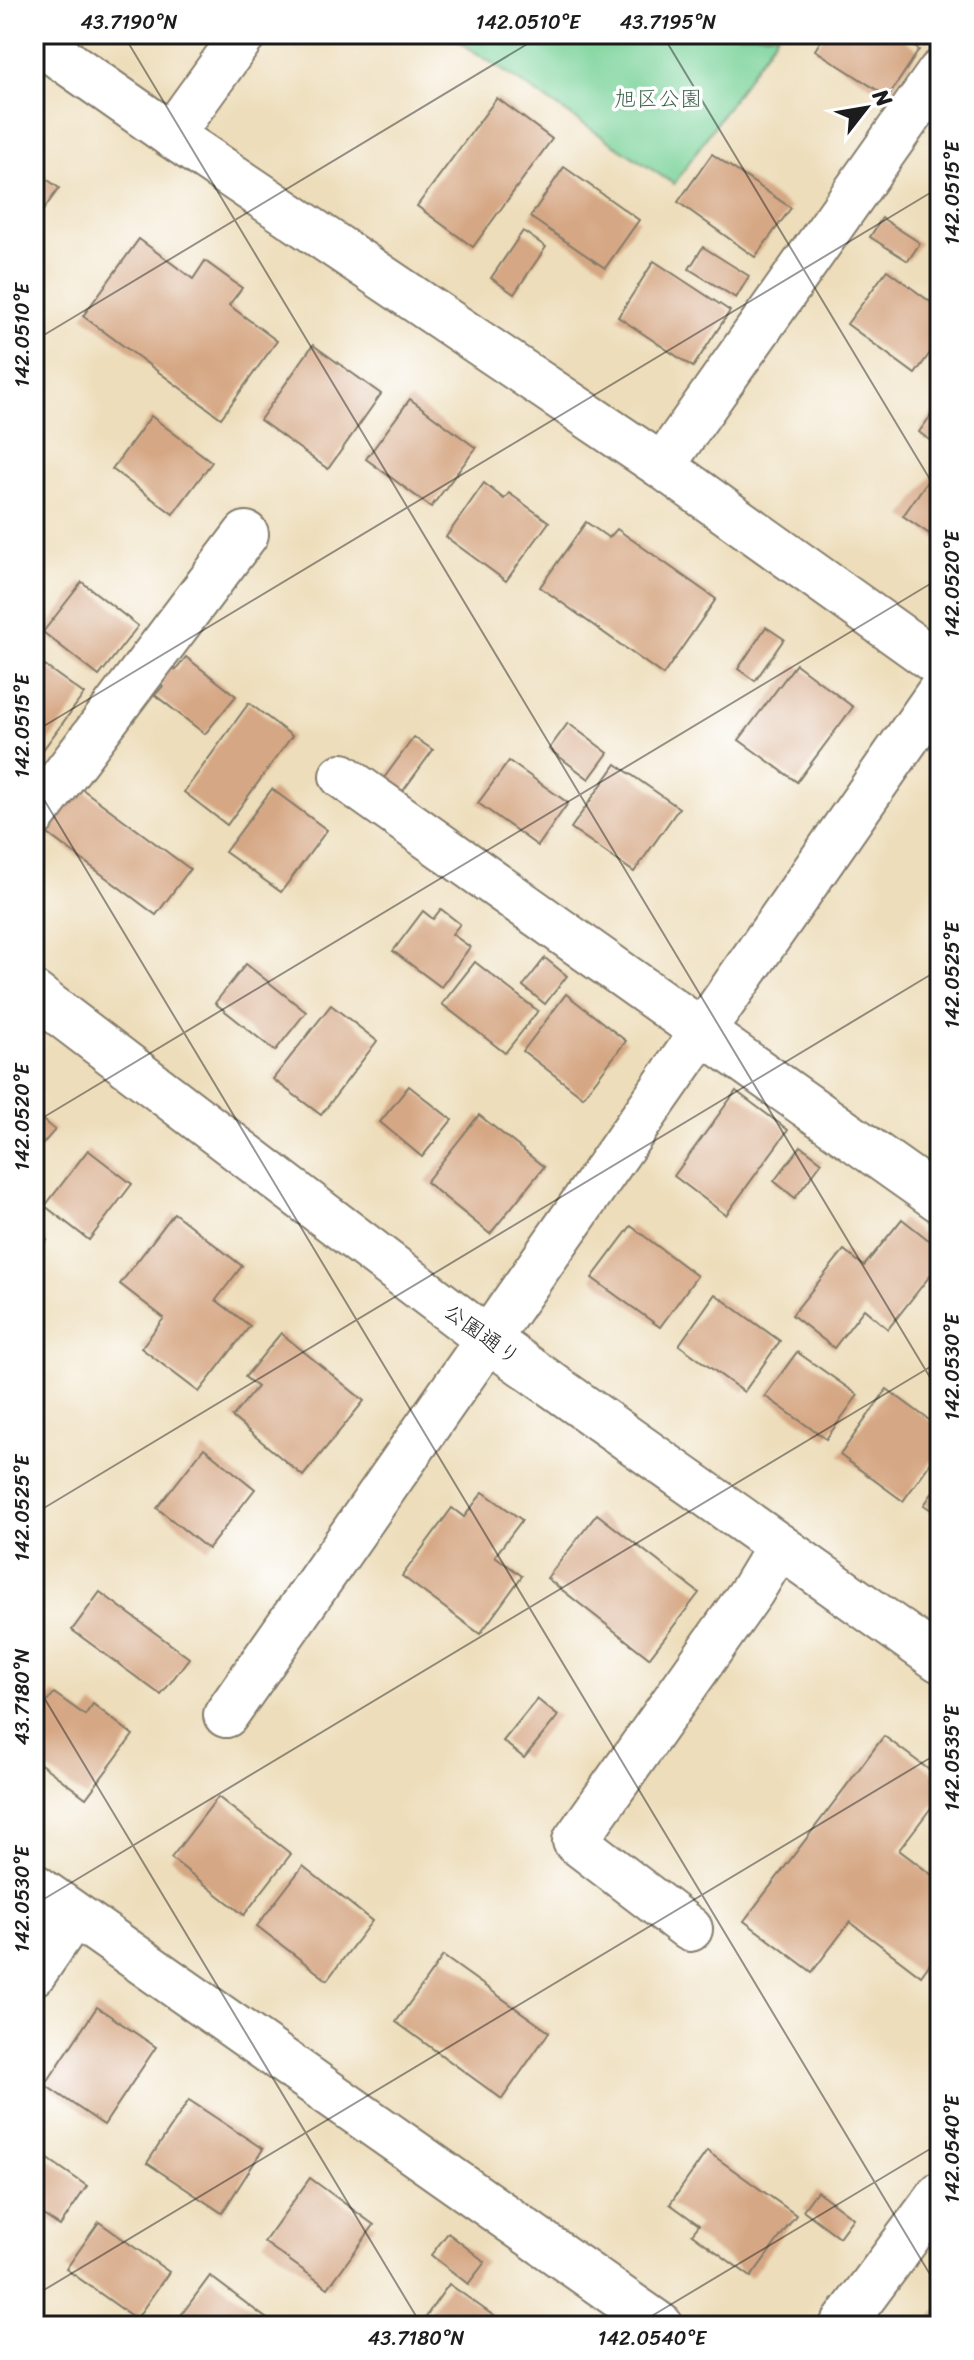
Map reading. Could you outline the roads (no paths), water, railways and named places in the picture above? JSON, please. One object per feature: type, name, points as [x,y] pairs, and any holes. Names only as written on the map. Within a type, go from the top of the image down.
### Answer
[{"type":"street","points":[[171,135],[244,34]]},
{"type":"street","points":[[34,39],[662,466],[940,665]]},
{"type":"street","points":[[662,466],[940,72]]},
{"type":"street","points":[[34,815],[246,534]]},
{"type":"street","points":[[226,1715],[940,691]]},
{"type":"street","points":[[342,776],[940,1200]]},
{"type":"street","name":"公園通り","points":[[34,994],[486,1338],[940,1660]]},
{"type":"street","points":[[690,1929],[575,1841],[752,1591],[779,1546]]},
{"type":"street","points":[[34,1886],[661,2326]]},
{"type":"street","points":[[34,1973],[74,1915]]},
{"type":"street","points":[[842,2326],[940,2194]]},
{"type":"park label","name":"旭区公園","points":[[658,98]]}]
